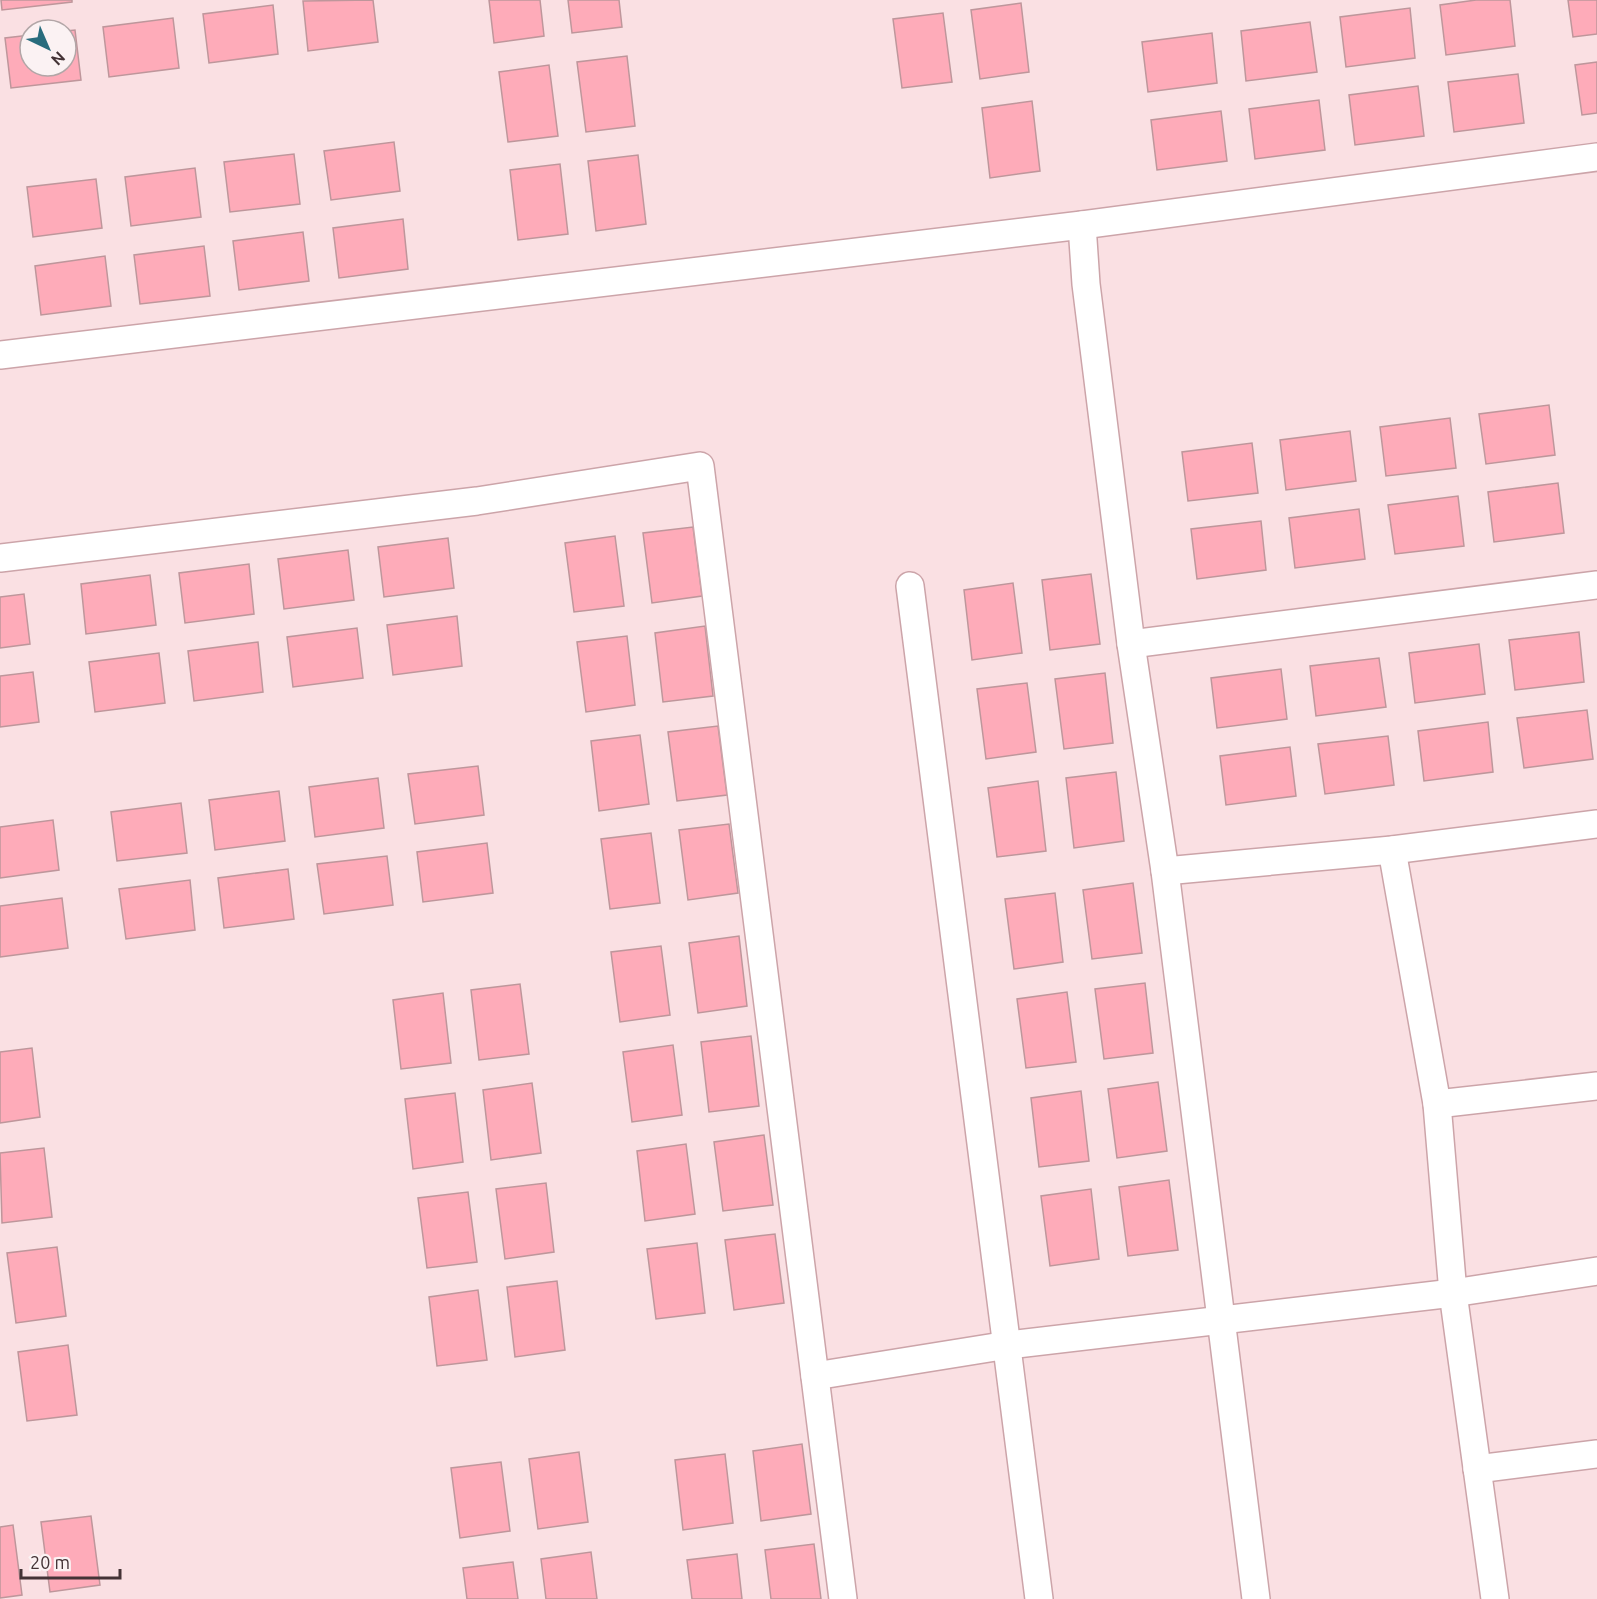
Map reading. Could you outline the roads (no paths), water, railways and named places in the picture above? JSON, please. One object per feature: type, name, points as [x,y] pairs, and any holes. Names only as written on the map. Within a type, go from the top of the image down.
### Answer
[{"type":"street","points":[[0,355],[451,303],[1082,225],[1597,157]]},
{"type":"street","points":[[1082,225],[1086,284],[1131,644],[1165,871],[1219,1320],[1256,1599]]},
{"type":"street","points":[[0,558],[477,501],[700,466],[843,1599]]},
{"type":"street","points":[[1131,644],[1597,585]]},
{"type":"street","points":[[910,586],[1039,1599]]},
{"type":"street","points":[[1165,871],[1392,850],[1597,824]]},
{"type":"street","points":[[1392,850],[1437,1104],[1453,1293],[1495,1599]]},
{"type":"street","points":[[1437,1104],[1597,1086]]},
{"type":"street","points":[[815,1376],[1008,1345],[1453,1293],[1597,1271]]},
{"type":"street","points":[[1477,1469],[1597,1454]]}]
